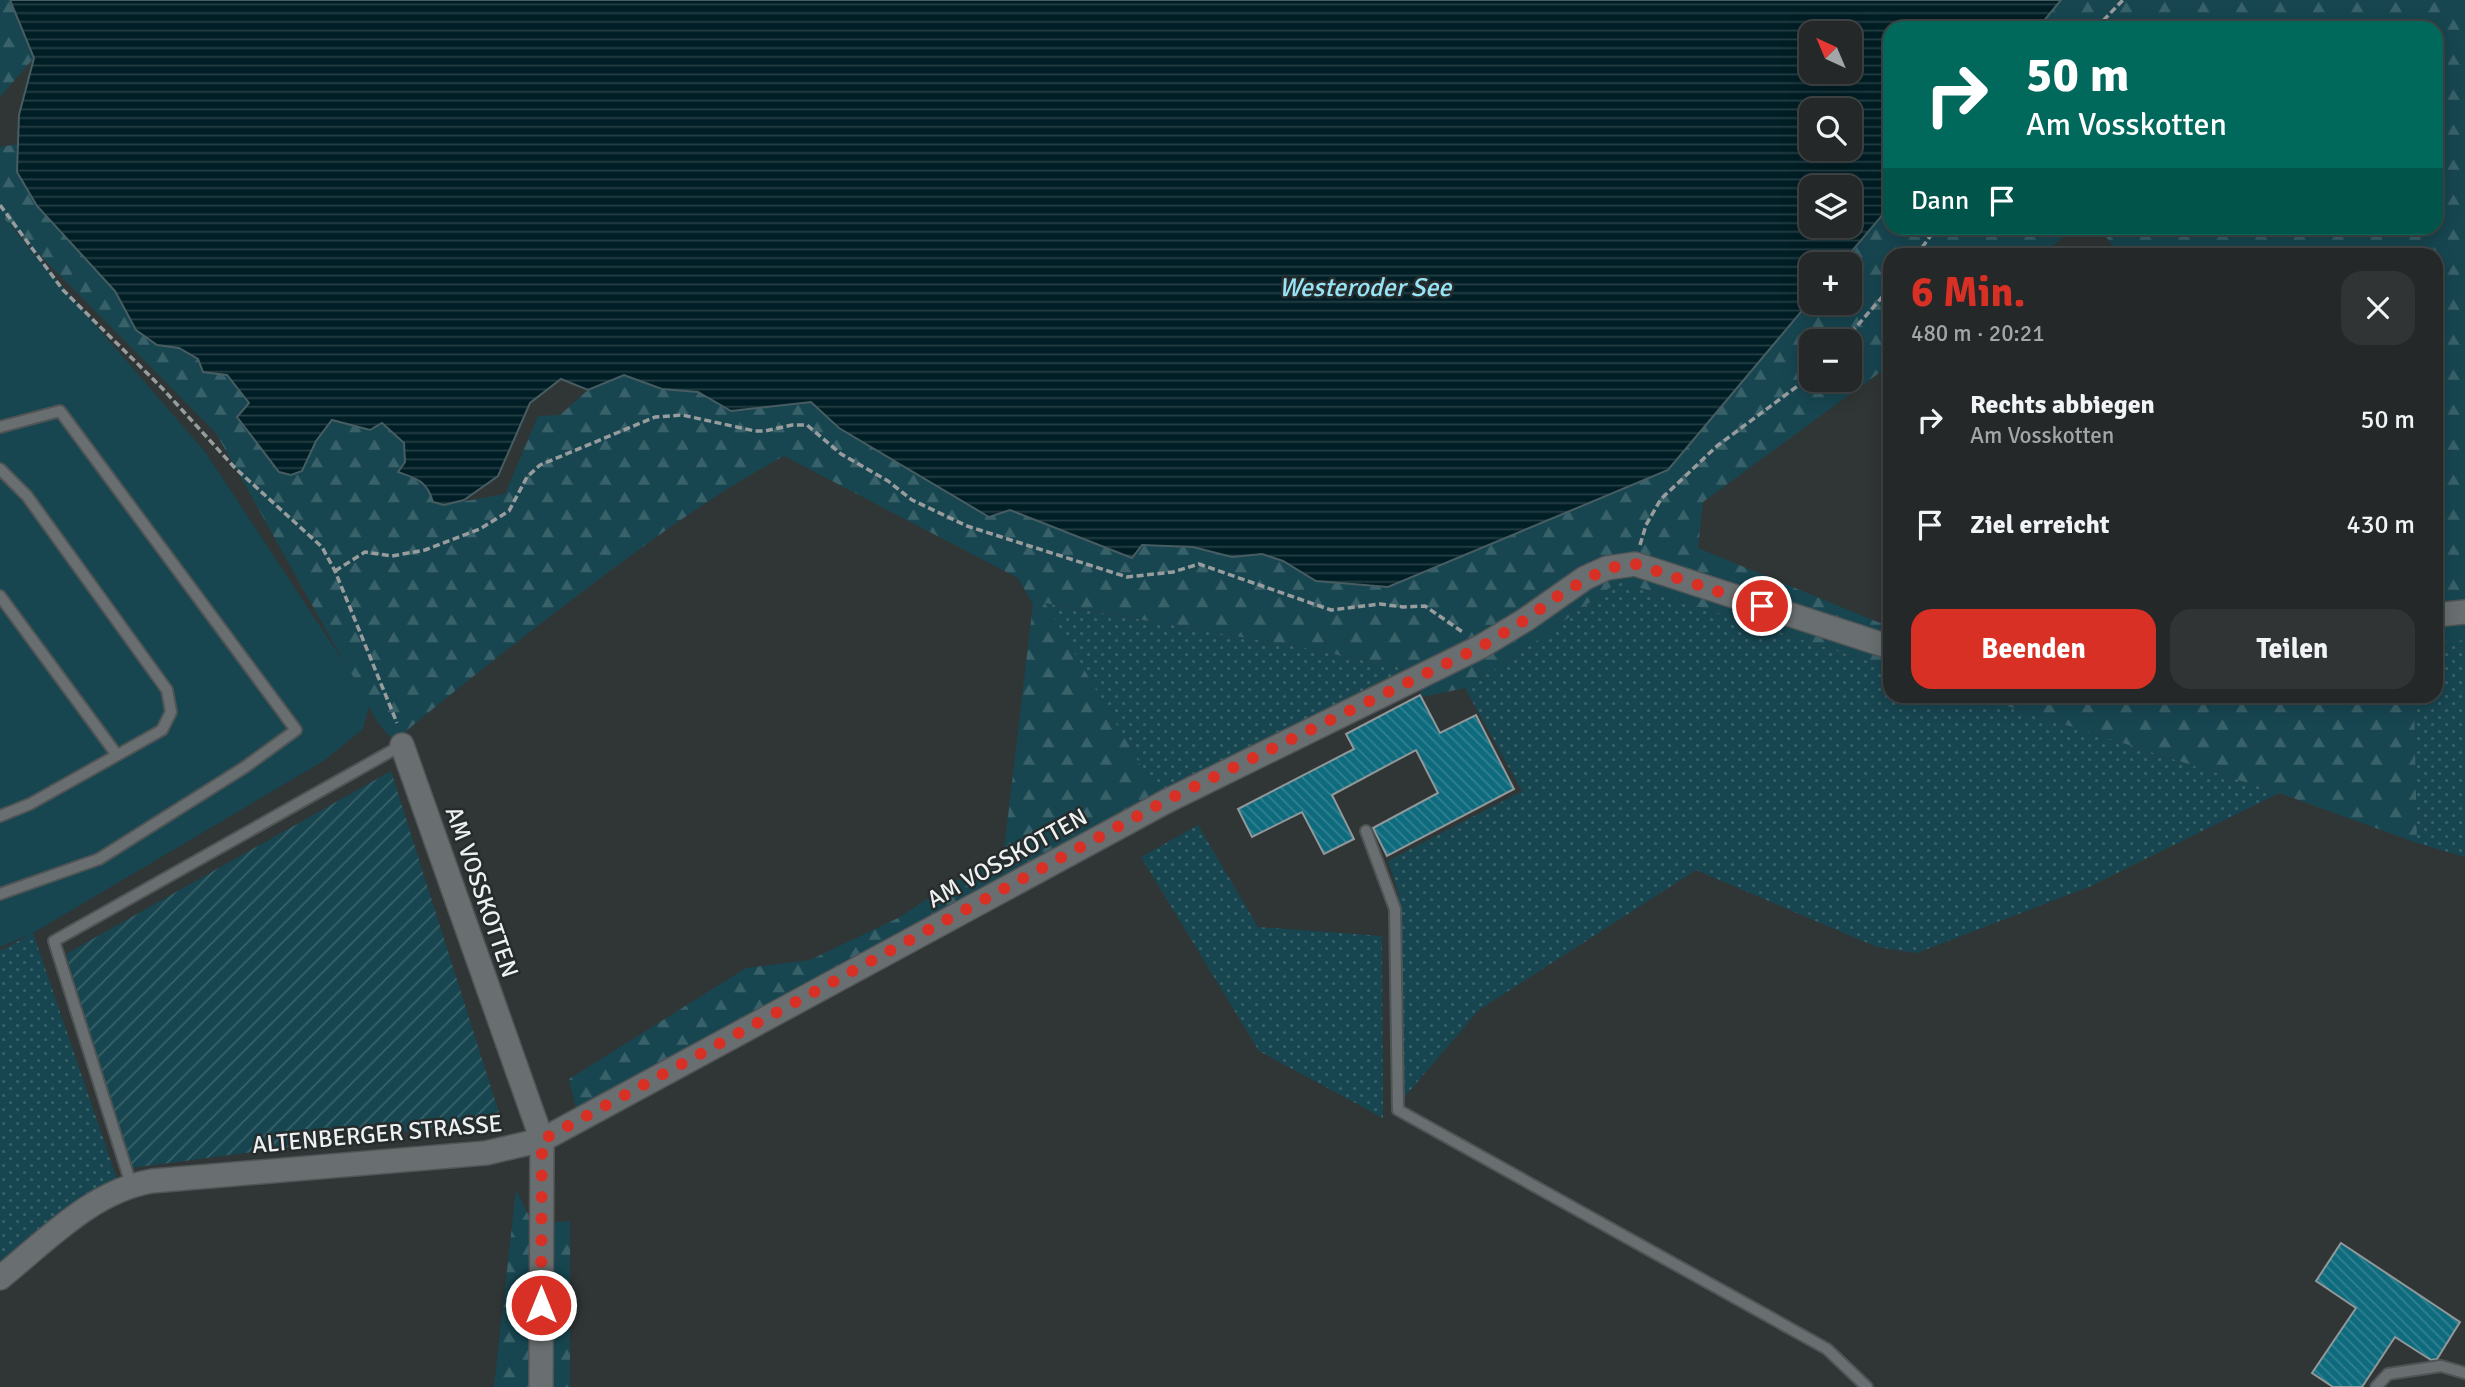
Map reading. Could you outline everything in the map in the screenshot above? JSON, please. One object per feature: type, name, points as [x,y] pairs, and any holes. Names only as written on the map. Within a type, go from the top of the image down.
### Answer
[{"type":"street","name":"AM VOSSKOTTEN","points":[[402,745],[542,1140],[1167,800],[1482,646],[1585,579],[1607,568],[1635,564],[1883,645]]},
{"type":"street","points":[[2443,614],[2465,612]]},
{"type":"street","points":[[541,1387],[542,1140]]},
{"type":"street","name":"ALTENBERGER STRASSE","points":[[0,1278],[97,1201],[131,1184],[486,1153],[542,1140]]},
{"type":"lane","points":[[0,427],[60,411],[296,730],[245,767],[99,859],[0,894]]},
{"type":"lane","points":[[0,469],[27,496],[167,690],[172,712],[162,730],[30,804],[0,816]]},
{"type":"lane","points":[[0,596],[117,755]]},
{"type":"lane","points":[[131,1184],[54,941],[402,745]]},
{"type":"lane","points":[[1366,831],[1395,909],[1398,1110],[1827,1349],[1867,1387]]},
{"type":"lane","points":[[2376,1387],[2388,1374],[2441,1366],[2465,1373]]},
{"type":"path","points":[[2103,21],[2123,0]]},
{"type":"path","points":[[0,205],[63,289],[162,388],[235,468],[322,547],[335,571],[397,723],[402,745]]},
{"type":"path","points":[[1854,329],[1883,296]]},
{"type":"path","points":[[1635,564],[1646,525],[1661,499],[1717,446],[1799,385]]},
{"type":"path","points":[[335,571],[365,552],[392,556],[425,550],[480,528],[509,511],[527,477],[540,465],[655,417],[682,415],[755,431],[807,425],[841,454],[888,481],[912,500],[945,516],[967,526],[1128,577],[1173,572],[1199,564],[1331,610],[1380,604],[1425,606],[1482,646]]},
{"type":"green space","points":[[0,0],[10,0],[34,58],[0,97]]},
{"type":"green space","points":[[2061,0],[2465,0],[2465,640],[2443,642],[2443,248],[2115,248],[2104,235],[2443,235],[2443,21],[2044,21]]},
{"type":"green space","points":[[19,144],[17,172],[37,206],[115,291],[136,330],[157,345],[179,348],[199,359],[203,372],[227,375],[302,471],[316,441],[332,420],[370,430],[382,423],[404,443],[405,462],[398,472],[418,479],[444,505],[505,494],[538,416],[560,415],[588,390],[624,375],[662,389],[698,392],[731,411],[811,402],[839,428],[989,517],[1010,510],[1132,558],[1142,545],[1193,547],[1232,557],[1262,554],[1283,561],[1316,581],[1668,470],[1799,314],[1862,315],[1862,252],[1851,252],[1883,214],[1883,235],[2066,235],[2050,248],[1883,248],[1883,370],[1862,386],[1862,329],[1799,329],[1799,392],[1853,392],[1703,502],[1698,548],[1883,624],[1883,666],[1619,581],[1517,655],[1465,688],[1423,697],[1411,670],[1305,648],[1045,603],[1158,795],[580,1125],[569,1079],[746,968],[810,960],[898,918],[1004,850],[1033,604],[1018,578],[784,456],[711,500],[640,549],[518,641],[394,741],[378,723],[216,433],[0,215],[0,147]]},
{"type":"green space","points":[[0,214],[206,453],[370,702],[363,729],[325,760],[33,933],[0,947]]},
{"type":"green space","points":[[1619,581],[1883,666],[1883,703],[1998,703],[2279,793],[2089,887],[1917,953],[1877,947],[1696,870],[1479,1010],[1401,1101],[1399,895],[1388,861],[1522,791],[1465,688],[1517,655]]},
{"type":"green space","points":[[1044,603],[1305,648],[1411,670],[1158,795]]},
{"type":"green space","points":[[2465,640],[2465,857],[2417,843],[2414,703],[2443,703],[2443,642]]},
{"type":"green space","points":[[1998,703],[2414,703],[2417,843],[2279,793]]},
{"type":"green space","points":[[391,771],[501,1119],[131,1168],[66,954]]},
{"type":"green space","points":[[1198,825],[1258,927],[1382,936],[1383,1118],[1259,1051],[1141,857]]},
{"type":"green space","points":[[33,933],[117,1179],[0,1271],[0,951]]},
{"type":"green space","points":[[516,1190],[533,1224],[570,1221],[570,1387],[494,1387]]},
{"type":"water","name":"Westeroder See","points":[[10,0],[2061,0],[2044,21],[1883,21],[1883,214],[1851,252],[1799,252],[1799,314],[1668,470],[1388,587],[1316,581],[1283,561],[1262,554],[1232,557],[1193,547],[1142,545],[1132,558],[1010,510],[989,517],[839,428],[811,402],[731,411],[698,392],[662,389],[624,375],[588,390],[561,379],[530,403],[498,476],[464,500],[444,505],[433,502],[428,489],[421,482],[398,472],[405,462],[404,443],[382,423],[370,430],[332,420],[316,441],[302,471],[291,475],[279,472],[237,417],[249,403],[227,375],[203,372],[198,359],[179,348],[157,345],[136,330],[115,291],[37,206],[17,172],[19,115],[34,58]]},
{"type":"building","points":[[1420,695],[1440,733],[1476,715],[1514,789],[1387,856],[1373,828],[1438,793],[1416,750],[1332,795],[1354,839],[1324,854],[1302,812],[1252,837],[1238,809],[1354,749],[1346,734]]},
{"type":"building","points":[[2341,1243],[2460,1322],[2437,1359],[2431,1360],[2395,1337],[2362,1387],[2333,1387],[2312,1373],[2356,1308],[2316,1281]]},
{"type":"route","points":[[541,1305],[542,1140],[1167,800],[1482,646],[1562,593],[1607,568],[1635,564],[1762,606]]}]
